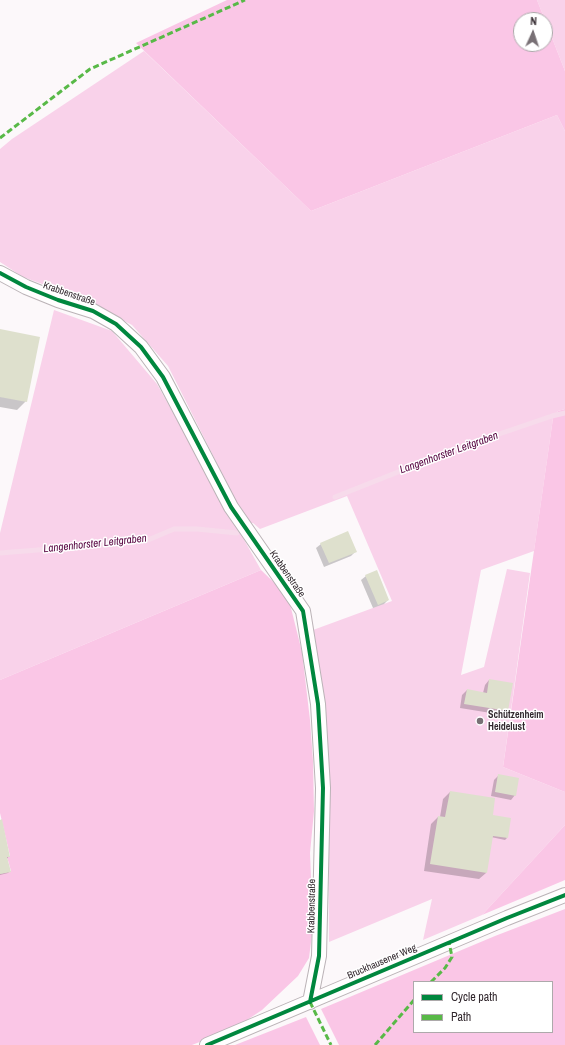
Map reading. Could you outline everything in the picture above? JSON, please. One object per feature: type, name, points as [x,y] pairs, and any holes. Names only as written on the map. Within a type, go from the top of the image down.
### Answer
[{"type":"street","name":"Krabbenstraße","points":[[0,273],[26,287],[58,300],[93,310],[116,324],[141,347],[163,377],[231,507],[303,611],[318,704],[322,788],[318,956],[310,1002]]},
{"type":"street","name":"Bruckhausener Weg","points":[[207,1045],[507,918],[565,895]]},
{"type":"shaded area","points":[[227,0],[537,0],[542,12],[513,12],[513,52],[553,52],[553,40],[565,71],[565,131],[557,115],[311,211],[136,43]]},
{"type":"shaded area","points":[[537,0],[565,0],[565,71],[553,40],[553,12],[542,12]]},
{"type":"shaded area","points":[[144,51],[311,211],[557,115],[565,131],[565,409],[558,411],[553,418],[534,551],[481,570],[461,675],[484,667],[507,569],[530,573],[503,767],[565,792],[565,825],[482,915],[423,940],[432,899],[329,942],[328,788],[325,705],[313,630],[392,601],[347,496],[260,529],[253,523],[247,523],[168,366],[132,325],[81,298],[23,277],[0,262],[0,149],[12,139]]},
{"type":"shaded area","points":[[54,310],[112,331],[157,384],[261,570],[0,680],[0,533]]},
{"type":"shaded area","points":[[565,409],[565,792],[503,767],[553,418],[558,411]]},
{"type":"shaded area","points":[[261,570],[288,596],[302,652],[313,761],[314,811],[310,853],[313,926],[309,958],[298,976],[262,1010],[235,1028],[192,1045],[0,1045],[0,874],[11,871],[7,857],[10,856],[0,813],[0,680]]},
{"type":"shaded area","points":[[565,825],[565,880],[482,915]]},
{"type":"shaded area","points":[[565,909],[565,1045],[339,1045],[321,1009],[495,936]]},
{"type":"shaded area","points":[[306,1017],[320,1045],[235,1045]]},
{"type":"building","points":[[0,329],[40,337],[27,402],[0,397]]},
{"type":"building","points":[[348,531],[357,552],[329,563],[320,543]]},
{"type":"building","points":[[377,570],[389,600],[378,605],[365,575]]},
{"type":"building","points":[[489,679],[513,683],[508,711],[464,704],[467,689],[487,693]]},
{"type":"building","points":[[498,774],[519,778],[516,796],[495,792]]},
{"type":"building","points":[[450,791],[495,798],[493,815],[511,818],[508,838],[493,836],[487,873],[430,864],[438,816],[445,817]]},
{"type":"building","points":[[2,819],[10,857],[7,857],[11,872],[0,874],[0,820]]},
{"type":"waterway","name":"Langenhorster Leitgraben","points":[[335,497],[461,447],[565,413]]},
{"type":"waterway","name":"Langenhorster Leitgraben","points":[[0,553],[148,540],[174,529],[197,529],[237,533]]},
{"type":"marked path","points":[[0,138],[90,69],[245,0]]},
{"type":"marked path","points":[[432,981],[445,968],[452,957],[449,942]]},
{"type":"marked path","points":[[375,1045],[413,1001]]},
{"type":"marked path","points":[[310,1002],[331,1045]]},
{"type":"cycle path","points":[[0,273],[26,287],[58,300],[93,311],[116,324],[141,347],[163,377],[231,507],[303,611],[318,704],[323,788],[319,956],[310,1002]]},
{"type":"cycle path","points":[[207,1045],[507,918],[565,895]]},
{"type":"place","name":"Schützenheim Heidelust","points":[[480,721]]}]
